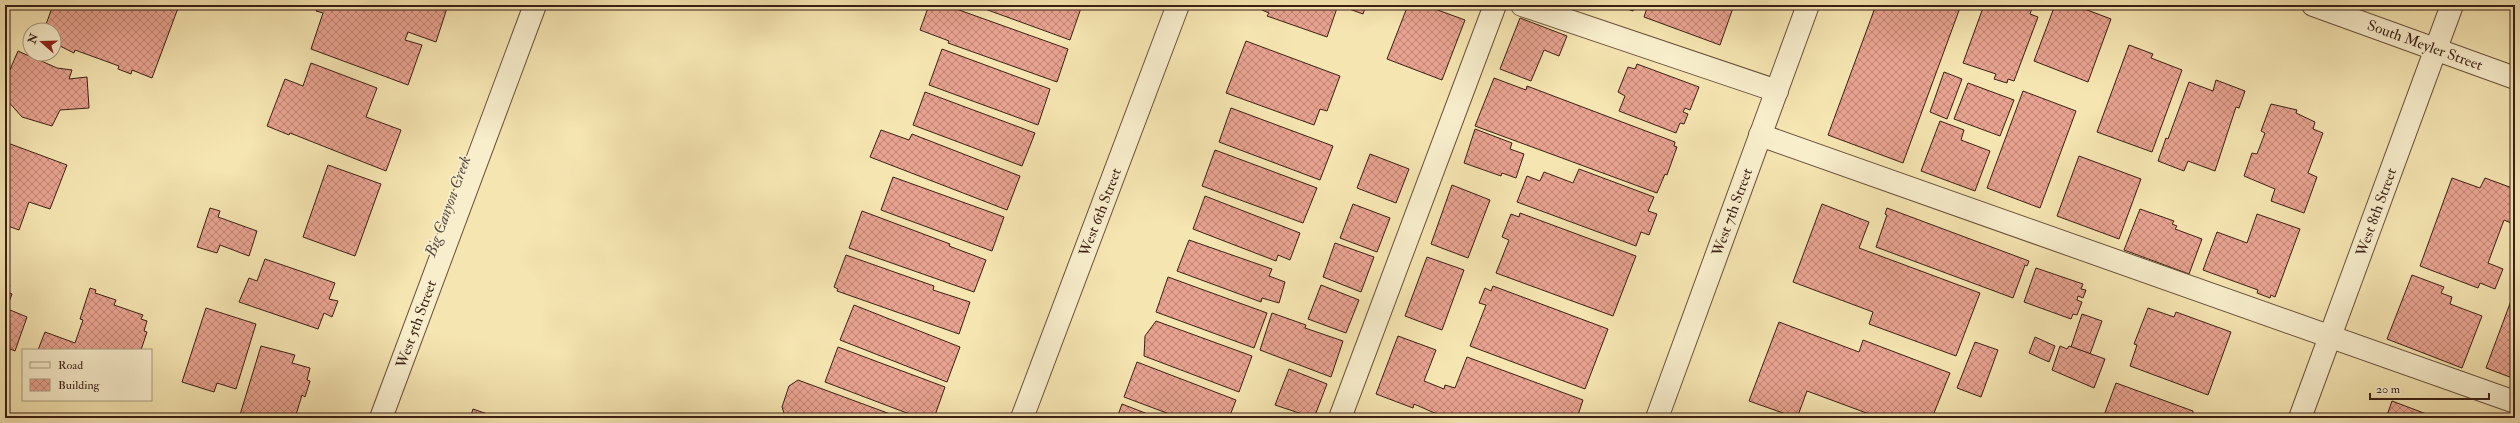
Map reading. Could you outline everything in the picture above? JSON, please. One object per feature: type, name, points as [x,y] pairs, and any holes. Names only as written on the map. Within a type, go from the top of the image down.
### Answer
[{"type":"street","name":"West 5th Street","points":[[382,418],[535,5]]},
{"type":"street","name":"West 6th Street","points":[[1022,418],[1178,5]]},
{"type":"street","points":[[1340,418],[1495,5]]},
{"type":"street","points":[[1522,5],[1776,91]]},
{"type":"street","name":"West 7th Street","points":[[1657,418],[1808,5]]},
{"type":"street","name":"South Meyler Street","points":[[2313,5],[2437,48],[2515,78]]},
{"type":"street","name":"West 8th Street","points":[[2300,418],[2452,5]]},
{"type":"street","points":[[1760,136],[2515,402]]},
{"type":"building","points":[[53,5],[171,5],[178,8],[152,78],[132,70],[131,74],[118,69],[119,66],[75,50],[74,53],[62,47],[62,22],[47,22]]},
{"type":"building","points":[[319,5],[439,5],[447,8],[436,42],[408,32],[405,40],[422,45],[408,85],[311,49],[323,13],[316,11]]},
{"type":"building","points":[[929,5],[945,5],[1068,49],[1057,82],[948,43],[949,41],[920,30]]},
{"type":"building","points":[[974,5],[1082,5],[1070,40]]},
{"type":"building","points":[[1264,5],[1338,5],[1327,37],[1267,16],[1269,13],[1262,10]]},
{"type":"building","points":[[1338,5],[1366,5],[1363,14]]},
{"type":"building","points":[[1408,5],[1424,5],[1465,20],[1442,80],[1387,59]]},
{"type":"building","points":[[1616,5],[1635,5],[1633,11]]},
{"type":"building","points":[[1648,5],[1734,5],[1720,45],[1644,17]]},
{"type":"building","points":[[1876,5],[1961,5],[1903,163],[1828,135]]},
{"type":"building","points":[[1984,5],[2033,5],[2030,14],[2038,17],[2014,81],[2008,79],[2007,83],[1994,79],[1996,74],[1963,63]]},
{"type":"building","points":[[2055,5],[2074,5],[2111,19],[2088,82],[2034,61]]},
{"type":"building","points":[[1520,18],[1567,36],[1559,56],[1544,50],[1531,81],[1500,69]]},
{"type":"building","points":[[1246,41],[1340,76],[1327,111],[1320,109],[1314,125],[1226,93]]},
{"type":"building","points":[[2129,45],[2153,54],[2151,58],[2182,70],[2152,152],[2097,132]]},
{"type":"building","points":[[942,49],[1050,89],[1038,125],[929,85]]},
{"type":"building","points":[[18,51],[22,53],[22,62],[44,62],[57,68],[72,70],[69,79],[87,77],[89,108],[60,110],[52,126],[22,117],[5,98],[5,81]]},
{"type":"building","points":[[311,63],[377,88],[366,117],[401,130],[386,171],[290,133],[289,135],[267,126],[285,79],[303,86]]},
{"type":"building","points":[[1637,64],[1699,87],[1690,110],[1685,108],[1683,112],[1688,114],[1684,124],[1680,123],[1676,133],[1619,111],[1625,96],[1618,92],[1628,67],[1635,69]]},
{"type":"building","points":[[1944,72],[1962,79],[1947,119],[1930,112]]},
{"type":"building","points":[[1494,78],[1526,90],[1527,86],[1675,142],[1674,146],[1677,147],[1667,175],[1665,174],[1657,193],[1475,126]]},
{"type":"building","points":[[2216,80],[2245,91],[2239,108],[2236,107],[2215,171],[2188,161],[2184,171],[2158,161],[2166,138],[2168,139],[2189,82],[2213,91]]},
{"type":"building","points":[[1968,83],[2014,100],[2000,136],[1954,119]]},
{"type":"building","points":[[2023,91],[2076,111],[2040,208],[1987,188]]},
{"type":"building","points":[[925,92],[1035,133],[1022,166],[913,125]]},
{"type":"building","points":[[2271,104],[2297,110],[2296,113],[2315,122],[2313,129],[2323,133],[2308,173],[2317,177],[2304,213],[2271,201],[2275,189],[2244,176],[2252,153],[2257,154],[2265,133],[2261,131]]},
{"type":"building","points":[[1231,108],[1333,146],[1320,180],[1219,142]]},
{"type":"building","points":[[1940,121],[1964,130],[1961,140],[1990,151],[1975,191],[1921,171]]},
{"type":"building","points":[[1475,129],[1512,143],[1510,149],[1524,154],[1516,178],[1502,173],[1501,176],[1464,163]]},
{"type":"building","points":[[881,130],[909,140],[912,134],[1020,176],[1007,210],[870,157]]},
{"type":"building","points":[[5,142],[67,165],[50,209],[29,202],[19,230],[5,225]]},
{"type":"building","points":[[1215,150],[1317,188],[1303,223],[1202,186]]},
{"type":"building","points":[[1370,154],[1409,169],[1396,203],[1357,188]]},
{"type":"building","points":[[2079,156],[2141,179],[2119,239],[2057,216]]},
{"type":"building","points":[[328,165],[381,184],[355,256],[303,237]]},
{"type":"building","points":[[1579,169],[1654,197],[1648,211],[1657,214],[1649,235],[1641,232],[1636,246],[1517,202],[1527,176],[1540,181],[1544,172],[1573,183]]},
{"type":"building","points":[[893,177],[1004,217],[992,251],[881,210]]},
{"type":"building","points":[[2452,178],[2480,188],[2485,178],[2515,189],[2515,212],[2511,223],[2504,220],[2488,263],[2503,269],[2495,289],[2480,283],[2478,288],[2420,266]]},
{"type":"building","points":[[1452,185],[1490,200],[1468,258],[1431,244]]},
{"type":"building","points":[[1205,196],[1300,233],[1290,260],[1278,255],[1276,261],[1193,229]]},
{"type":"building","points":[[1353,204],[1390,218],[1377,252],[1340,238]]},
{"type":"building","points":[[1822,204],[1869,222],[1859,248],[1980,293],[1956,356],[1869,324],[1873,312],[1793,282]]},
{"type":"building","points":[[210,208],[220,211],[218,217],[257,231],[249,256],[220,245],[217,253],[197,247]]},
{"type":"building","points":[[1887,208],[2029,261],[2027,266],[2025,265],[2013,298],[1876,247],[1887,215],[1885,214]]},
{"type":"building","points":[[2140,209],[2174,221],[2172,224],[2177,226],[2175,229],[2202,239],[2189,274],[2124,250]]},
{"type":"building","points":[[862,211],[950,244],[949,246],[986,260],[974,292],[849,248]]},
{"type":"building","points":[[1520,213],[1636,256],[1613,316],[1496,273],[1509,240],[1502,237],[1511,214],[1519,217]]},
{"type":"building","points":[[2257,214],[2300,229],[2275,297],[2271,295],[2270,298],[2257,293],[2258,290],[2203,270],[2217,232],[2247,243]]},
{"type":"building","points":[[1189,240],[1272,269],[1269,276],[1285,282],[1279,303],[1262,298],[1261,302],[1177,271]]},
{"type":"building","points":[[1335,243],[1374,257],[1361,292],[1323,277]]},
{"type":"building","points":[[846,255],[934,286],[933,290],[970,302],[959,334],[837,291],[838,289],[834,287]]},
{"type":"building","points":[[1427,257],[1464,270],[1442,330],[1405,316]]},
{"type":"building","points":[[265,259],[335,283],[329,299],[338,301],[332,317],[324,313],[318,329],[239,302],[249,278],[257,281]]},
{"type":"building","points":[[2036,268],[2083,284],[2081,289],[2086,290],[2083,298],[2078,296],[2077,300],[2082,302],[2077,315],[2073,314],[2071,319],[2024,302]]},
{"type":"building","points":[[2412,275],[2444,287],[2441,293],[2452,297],[2450,304],[2482,316],[2462,368],[2387,339]]},
{"type":"building","points":[[1168,277],[1267,313],[1254,348],[1156,312]]},
{"type":"building","points":[[5,283],[10,285],[8,292],[12,294],[5,313]]},
{"type":"building","points":[[1321,285],[1359,300],[1346,333],[1308,319]]},
{"type":"building","points":[[1493,286],[1608,329],[1585,389],[1470,346],[1486,305],[1479,303],[1485,288],[1491,291]]},
{"type":"building","points":[[90,288],[96,290],[95,293],[116,300],[114,305],[143,315],[141,319],[147,321],[144,331],[147,332],[141,349],[38,349],[45,332],[75,343],[83,320],[80,319]]},
{"type":"building","points":[[2515,290],[2515,379],[2486,368]]},
{"type":"building","points":[[854,305],[960,347],[947,382],[840,340]]},
{"type":"building","points":[[206,308],[256,324],[236,389],[217,383],[214,392],[182,382]]},
{"type":"building","points":[[2148,308],[2174,317],[2176,312],[2231,332],[2208,395],[2130,366],[2137,345],[2134,344]]},
{"type":"building","points":[[10,310],[27,317],[15,351],[5,347],[5,323]]},
{"type":"building","points":[[1272,313],[1306,325],[1305,328],[1343,341],[1331,377],[1260,350]]},
{"type":"building","points":[[2082,314],[2102,321],[2090,354],[2071,347]]},
{"type":"building","points":[[1156,321],[1252,356],[1239,392],[1144,356],[1145,336]]},
{"type":"building","points":[[1779,322],[1859,352],[1863,340],[1950,373],[1932,418],[1880,418],[1807,391],[1797,418],[1749,401]]},
{"type":"building","points":[[1398,336],[1436,350],[1424,381],[1444,389],[1445,385],[1455,388],[1467,357],[1583,400],[1577,418],[1446,418],[1414,404],[1413,408],[1376,394]]},
{"type":"building","points":[[2035,337],[2055,346],[2049,362],[2029,353]]},
{"type":"building","points":[[1975,342],[1998,350],[1981,397],[1957,388]]},
{"type":"building","points":[[261,346],[295,355],[292,363],[310,368],[307,380],[310,381],[305,397],[302,395],[295,418],[239,418]]},
{"type":"building","points":[[2060,346],[2067,349],[2069,346],[2105,359],[2094,388],[2052,370]]},
{"type":"building","points":[[838,347],[945,387],[934,418],[920,418],[825,382]]},
{"type":"building","points":[[1137,362],[1236,400],[1229,418],[1180,418],[1124,397]]},
{"type":"building","points":[[1289,369],[1327,384],[1314,418],[1275,405]]},
{"type":"building","points":[[798,380],[901,418],[791,418],[785,416],[782,407],[789,386]]},
{"type":"building","points":[[2116,383],[2193,411],[2193,418],[2103,418]]},
{"type":"building","points":[[2392,401],[2437,418],[2386,418]]},
{"type":"building","points":[[1122,404],[1158,418],[1117,418]]},
{"type":"building","points":[[473,409],[499,418],[470,418]]},
{"type":"water label","name":"Big Canyon Creek","points":[[447,206]]}]
